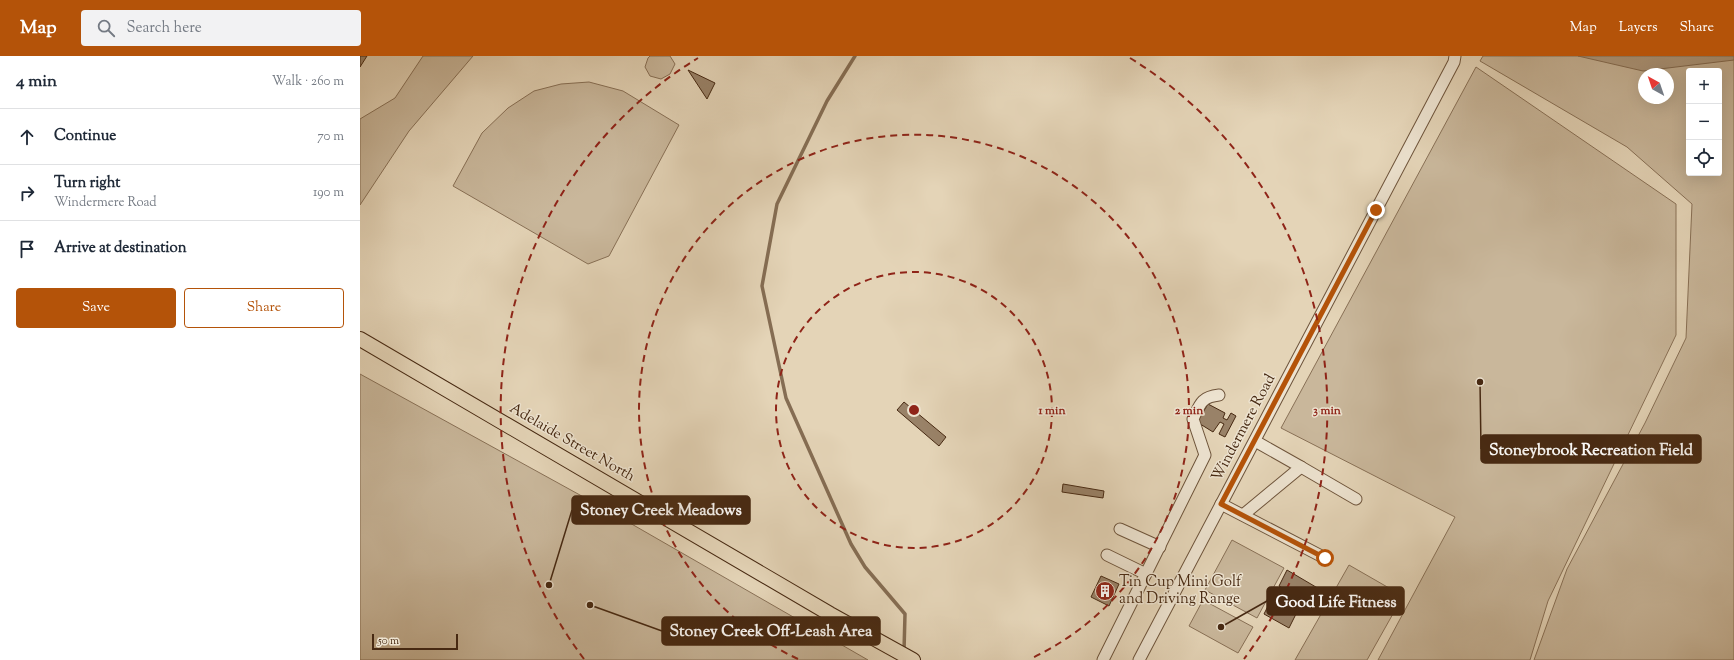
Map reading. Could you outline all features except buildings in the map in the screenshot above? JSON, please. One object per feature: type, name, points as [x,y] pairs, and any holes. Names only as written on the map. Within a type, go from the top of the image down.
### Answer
[{"type":"main road","name":"Adelaide Street North","points":[[360,339],[823,610],[913,660]]},
{"type":"street","name":"Windermere Road","points":[[1139,660],[1454,62],[1455,56]]},
{"type":"street","points":[[1103,660],[1205,455],[1193,419],[1199,406],[1208,396],[1219,395]]},
{"type":"street","points":[[1255,441],[1356,499]]},
{"type":"street","points":[[1243,515],[1301,467]]},
{"type":"street","points":[[1221,504],[1325,558]]},
{"type":"street","points":[[1120,529],[1160,547]]},
{"type":"street","points":[[1107,555],[1146,574]]},
{"type":"shaded area","points":[[423,56],[473,56],[409,131],[360,205],[360,119],[395,98]]},
{"type":"shaded area","points":[[650,56],[670,56],[675,64],[670,74],[661,79],[650,76],[645,67]]},
{"type":"shaded area","points":[[1483,56],[1734,59],[1734,660],[1534,660],[1567,569],[1645,423],[1686,338],[1692,204],[1627,147],[1480,61]]},
{"type":"shaded area","points":[[1578,56],[1734,56],[1734,60],[1668,68],[1638,68],[1638,70]]},
{"type":"shaded area","points":[[1476,67],[1676,204],[1676,335],[1548,601],[1530,660],[1378,660],[1455,517],[1281,428]]},
{"type":"shaded area","points":[[589,82],[623,91],[679,125],[609,256],[588,264],[453,186],[482,133],[508,108],[534,91],[561,84]]},
{"type":"shaded area","points":[[360,374],[609,511],[868,660],[360,660]]},
{"type":"shaded area","points":[[1232,540],[1284,568],[1257,618],[1205,590]]},
{"type":"shaded area","points":[[1349,565],[1403,596],[1367,660],[1295,660]]},
{"type":"shaded area","points":[[1203,600],[1253,627],[1238,653],[1189,626]]},
{"type":"waterway","points":[[855,56],[827,101],[777,204],[762,286],[786,398],[851,544],[865,567],[905,614],[904,651]]},
{"type":"place","name":"Stoneybrook Recreation Field","points":[[1480,382]]},
{"type":"place","name":"Stoney Creek Meadows","points":[[549,585]]},
{"type":"place","name":"Tin Cup Mini Golf and Driving Range","points":[[1105,591]]},
{"type":"place","name":"Stoney Creek Off-Leash Area","points":[[590,605]]},
{"type":"place","name":"Good Life Fitness","points":[[1221,627]]},
{"type":"route","points":[[1325,558],[1221,504],[1376,210]]}]
